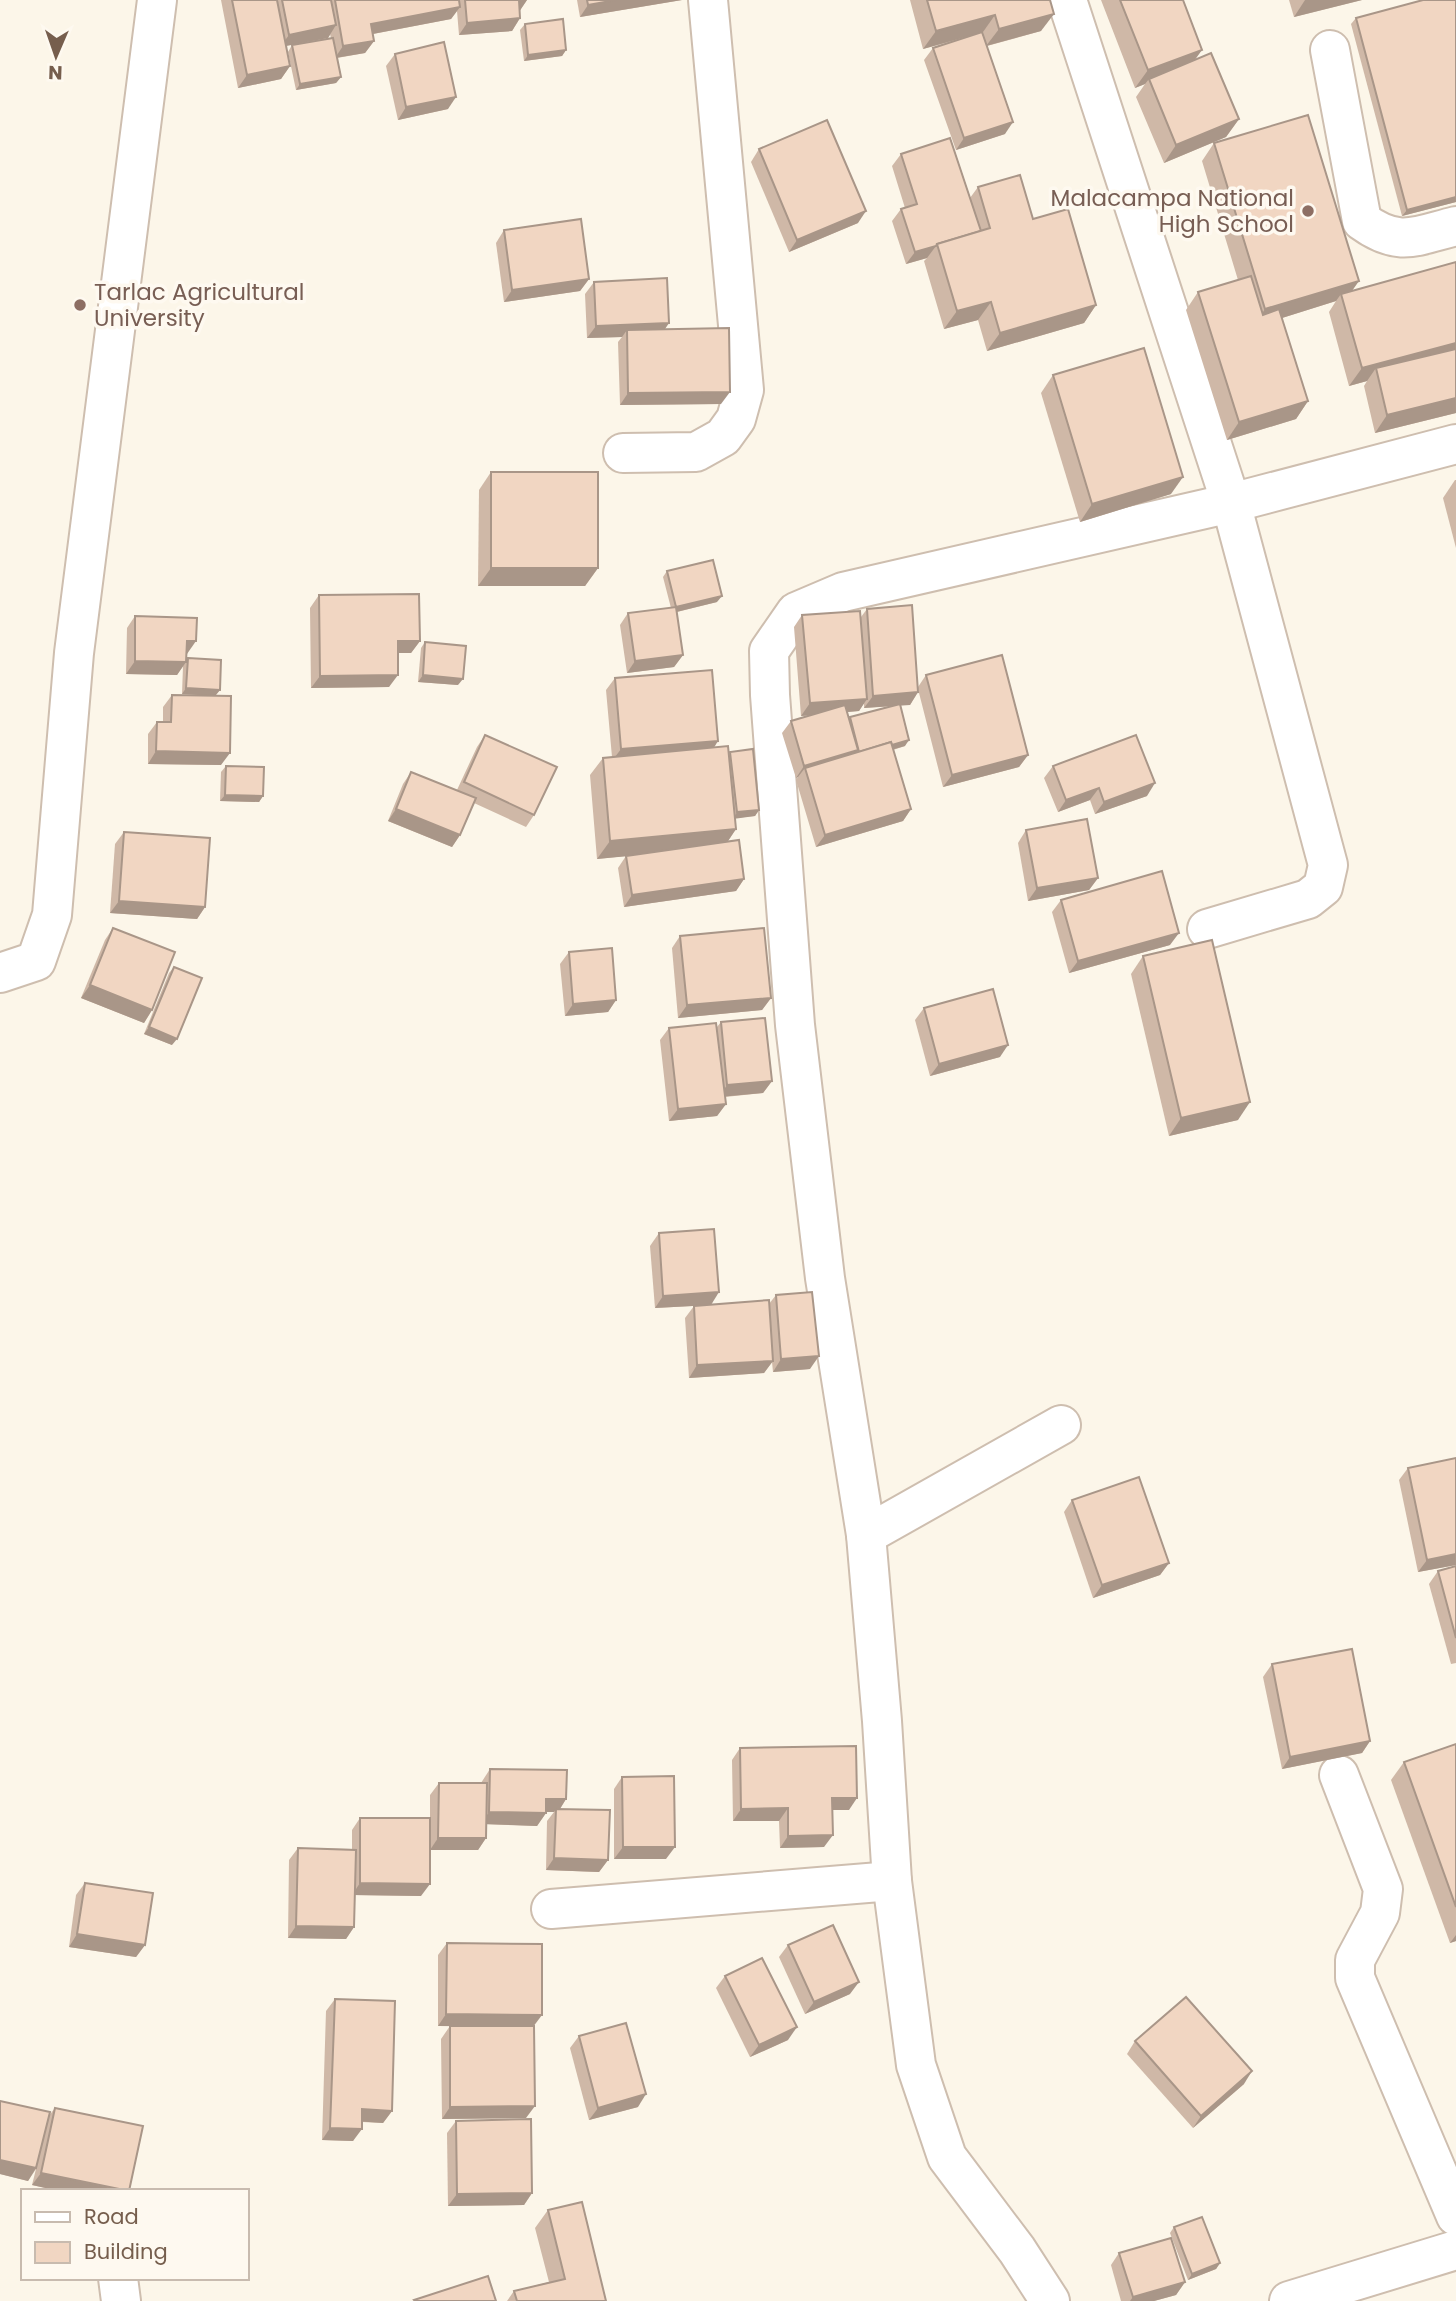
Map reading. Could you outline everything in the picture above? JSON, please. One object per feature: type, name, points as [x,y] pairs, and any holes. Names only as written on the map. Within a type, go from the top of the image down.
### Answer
[{"type":"street","points":[[0,972],[36,961],[52,915],[75,653],[157,0]]},
{"type":"street","points":[[623,453],[696,452],[723,438],[736,419],[744,390],[708,0]]},
{"type":"street","points":[[1067,0],[1231,503],[1328,865],[1323,887],[1308,899],[1207,929]]},
{"type":"street","points":[[1330,50],[1362,221],[1379,234],[1400,240],[1456,226]]},
{"type":"street","points":[[1051,2301],[1017,2250],[947,2157],[916,2065],[892,1881],[866,1535],[825,1278],[795,1025],[769,651],[796,612],[843,592],[1231,503],[1456,444]]},
{"type":"street","points":[[866,1535],[1061,1425]]},
{"type":"street","points":[[1339,1774],[1383,1889],[1380,1913],[1355,1961],[1355,1978],[1456,2216]]},
{"type":"street","points":[[551,1909],[892,1881]]},
{"type":"street","points":[[1289,2301],[1391,2286],[1456,2250]]},
{"type":"street","points":[[118,2280],[121,2301]]},
{"type":"building","points":[[232,0],[277,0],[290,66],[247,75]]},
{"type":"building","points":[[282,0],[331,0],[336,25],[289,35]]},
{"type":"building","points":[[335,0],[459,0],[460,7],[371,24],[374,41],[343,46]]},
{"type":"building","points":[[465,0],[519,0],[520,18],[467,23]]},
{"type":"building","points":[[587,0],[616,0],[588,5]]},
{"type":"building","points":[[927,0],[1050,0],[1054,14],[999,29],[995,15],[936,31]]},
{"type":"building","points":[[1120,0],[1183,0],[1202,50],[1148,70]]},
{"type":"building","points":[[1423,0],[1456,0],[1456,197],[1407,210],[1356,18]]},
{"type":"building","points":[[563,19],[566,50],[528,55],[525,24]]},
{"type":"building","points":[[982,32],[1013,122],[964,138],[933,48]]},
{"type":"building","points":[[333,38],[341,77],[300,84],[292,45]]},
{"type":"building","points":[[444,42],[456,97],[406,107],[395,54]]},
{"type":"building","points":[[1211,53],[1239,119],[1176,145],[1149,79]]},
{"type":"building","points":[[1308,115],[1359,281],[1265,309],[1214,143]]},
{"type":"building","points":[[827,120],[866,211],[797,240],[759,149]]},
{"type":"building","points":[[950,138],[981,231],[915,252],[901,209],[917,204],[901,154]]},
{"type":"building","points":[[1020,175],[1033,219],[1068,209],[1096,305],[1000,333],[991,302],[957,311],[937,244],[990,228],[978,187]]},
{"type":"building","points":[[581,219],[589,279],[512,290],[504,230]]},
{"type":"building","points":[[1456,262],[1456,343],[1362,368],[1341,294]]},
{"type":"building","points":[[1251,276],[1263,315],[1279,309],[1308,401],[1239,422],[1198,292]]},
{"type":"building","points":[[667,278],[669,323],[596,326],[594,282]]},
{"type":"building","points":[[729,328],[730,392],[628,393],[627,330]]},
{"type":"building","points":[[1144,348],[1183,477],[1092,504],[1053,375]]},
{"type":"building","points":[[1456,349],[1456,398],[1387,415],[1376,368]]},
{"type":"building","points":[[491,472],[598,472],[598,568],[491,568]]},
{"type":"building","points":[[713,560],[722,596],[676,607],[667,571]]},
{"type":"building","points":[[419,594],[420,641],[398,641],[398,675],[320,676],[319,595]]},
{"type":"building","points":[[912,605],[918,692],[873,696],[867,609]]},
{"type":"building","points":[[676,607],[683,655],[635,661],[628,613]]},
{"type":"building","points":[[860,611],[867,699],[810,703],[802,615]]},
{"type":"building","points":[[135,616],[197,618],[196,641],[187,641],[186,662],[135,661]]},
{"type":"building","points":[[425,642],[466,646],[463,679],[423,675]]},
{"type":"building","points":[[1002,655],[1028,755],[952,775],[926,675]]},
{"type":"building","points":[[188,658],[221,660],[220,690],[186,688]]},
{"type":"building","points":[[712,670],[718,741],[621,749],[615,678]]},
{"type":"building","points":[[172,695],[231,696],[230,753],[156,751],[157,722],[171,722]]},
{"type":"building","points":[[900,704],[909,740],[892,745],[891,742],[859,752],[850,717]]},
{"type":"building","points":[[845,705],[858,750],[804,766],[791,721]]},
{"type":"building","points":[[485,735],[557,767],[534,815],[464,782]]},
{"type":"building","points":[[1136,735],[1155,783],[1104,802],[1099,788],[1066,800],[1053,766]]},
{"type":"building","points":[[891,742],[911,809],[825,835],[805,768]]},
{"type":"building","points":[[728,746],[736,829],[610,841],[603,758]]},
{"type":"building","points":[[753,749],[759,810],[737,812],[730,752]]},
{"type":"building","points":[[226,766],[264,767],[263,796],[225,795]]},
{"type":"building","points":[[411,772],[476,798],[460,835],[396,809]]},
{"type":"building","points":[[1087,819],[1098,878],[1037,888],[1026,830]]},
{"type":"building","points":[[124,832],[210,838],[205,907],[119,901]]},
{"type":"building","points":[[739,840],[744,879],[632,895],[626,856]]},
{"type":"building","points":[[1162,871],[1179,933],[1078,961],[1061,900]]},
{"type":"building","points":[[113,928],[175,952],[152,1010],[90,985]]},
{"type":"building","points":[[764,928],[771,998],[687,1005],[680,936]]},
{"type":"building","points":[[1212,940],[1250,1102],[1181,1118],[1143,956]]},
{"type":"building","points":[[612,948],[616,1000],[573,1004],[569,952]]},
{"type":"building","points":[[174,967],[202,978],[177,1039],[149,1027]]},
{"type":"building","points":[[993,989],[1008,1045],[939,1064],[924,1008]]},
{"type":"building","points":[[765,1018],[772,1081],[727,1085],[721,1022]]},
{"type":"building","points":[[716,1023],[726,1104],[678,1109],[669,1028]]},
{"type":"building","points":[[714,1229],[719,1292],[663,1296],[659,1233]]},
{"type":"building","points":[[812,1292],[819,1356],[781,1359],[776,1295]]},
{"type":"building","points":[[769,1300],[773,1361],[697,1365],[694,1306]]},
{"type":"building","points":[[1456,1458],[1456,1554],[1427,1560],[1408,1468]]},
{"type":"building","points":[[1139,1477],[1169,1563],[1102,1585],[1072,1500]]},
{"type":"building","points":[[1456,1566],[1456,1638],[1438,1571]]},
{"type":"building","points":[[1352,1649],[1370,1741],[1290,1757],[1272,1664]]},
{"type":"building","points":[[1456,1744],[1456,1907],[1404,1762]]},
{"type":"building","points":[[856,1746],[857,1798],[832,1798],[833,1835],[788,1836],[788,1808],[741,1809],[740,1748]]},
{"type":"building","points":[[490,1769],[567,1770],[566,1799],[546,1799],[546,1813],[489,1812]]},
{"type":"building","points":[[674,1776],[675,1847],[623,1847],[622,1777]]},
{"type":"building","points":[[439,1783],[487,1783],[486,1838],[438,1838]]},
{"type":"building","points":[[556,1809],[610,1810],[608,1860],[554,1858]]},
{"type":"building","points":[[360,1818],[430,1818],[430,1884],[360,1883]]},
{"type":"building","points":[[298,1848],[356,1850],[354,1927],[296,1926]]},
{"type":"building","points":[[85,1883],[153,1893],[145,1945],[77,1934]]},
{"type":"building","points":[[833,1925],[859,1982],[814,2002],[788,1945]]},
{"type":"building","points":[[447,1943],[542,1944],[542,2015],[446,2014]]},
{"type":"building","points":[[762,1958],[797,2027],[759,2045],[725,1976]]},
{"type":"building","points":[[1186,1997],[1252,2071],[1201,2116],[1135,2041]]},
{"type":"building","points":[[335,1999],[395,2001],[392,2111],[362,2109],[362,2129],[330,2128]]},
{"type":"building","points":[[626,2023],[646,2094],[598,2108],[579,2036]]},
{"type":"building","points":[[450,2026],[534,2026],[535,2106],[450,2107]]},
{"type":"building","points":[[0,2101],[50,2112],[36,2168],[0,2160]]},
{"type":"building","points":[[55,2108],[143,2126],[129,2189],[41,2173]]},
{"type":"building","points":[[531,2119],[532,2193],[457,2194],[456,2121]]},
{"type":"building","points":[[582,2202],[606,2301],[517,2301],[514,2291],[565,2279],[548,2210]]},
{"type":"building","points":[[1202,2217],[1220,2263],[1192,2274],[1174,2227]]},
{"type":"building","points":[[1171,2238],[1185,2282],[1133,2297],[1119,2253]]},
{"type":"building","points":[[488,2276],[496,2301],[414,2300]]},
{"type":"place","name":"Malacampa National High School","points":[[1308,211]]},
{"type":"place","name":"Tarlac Agricultural University","points":[[80,305]]}]
